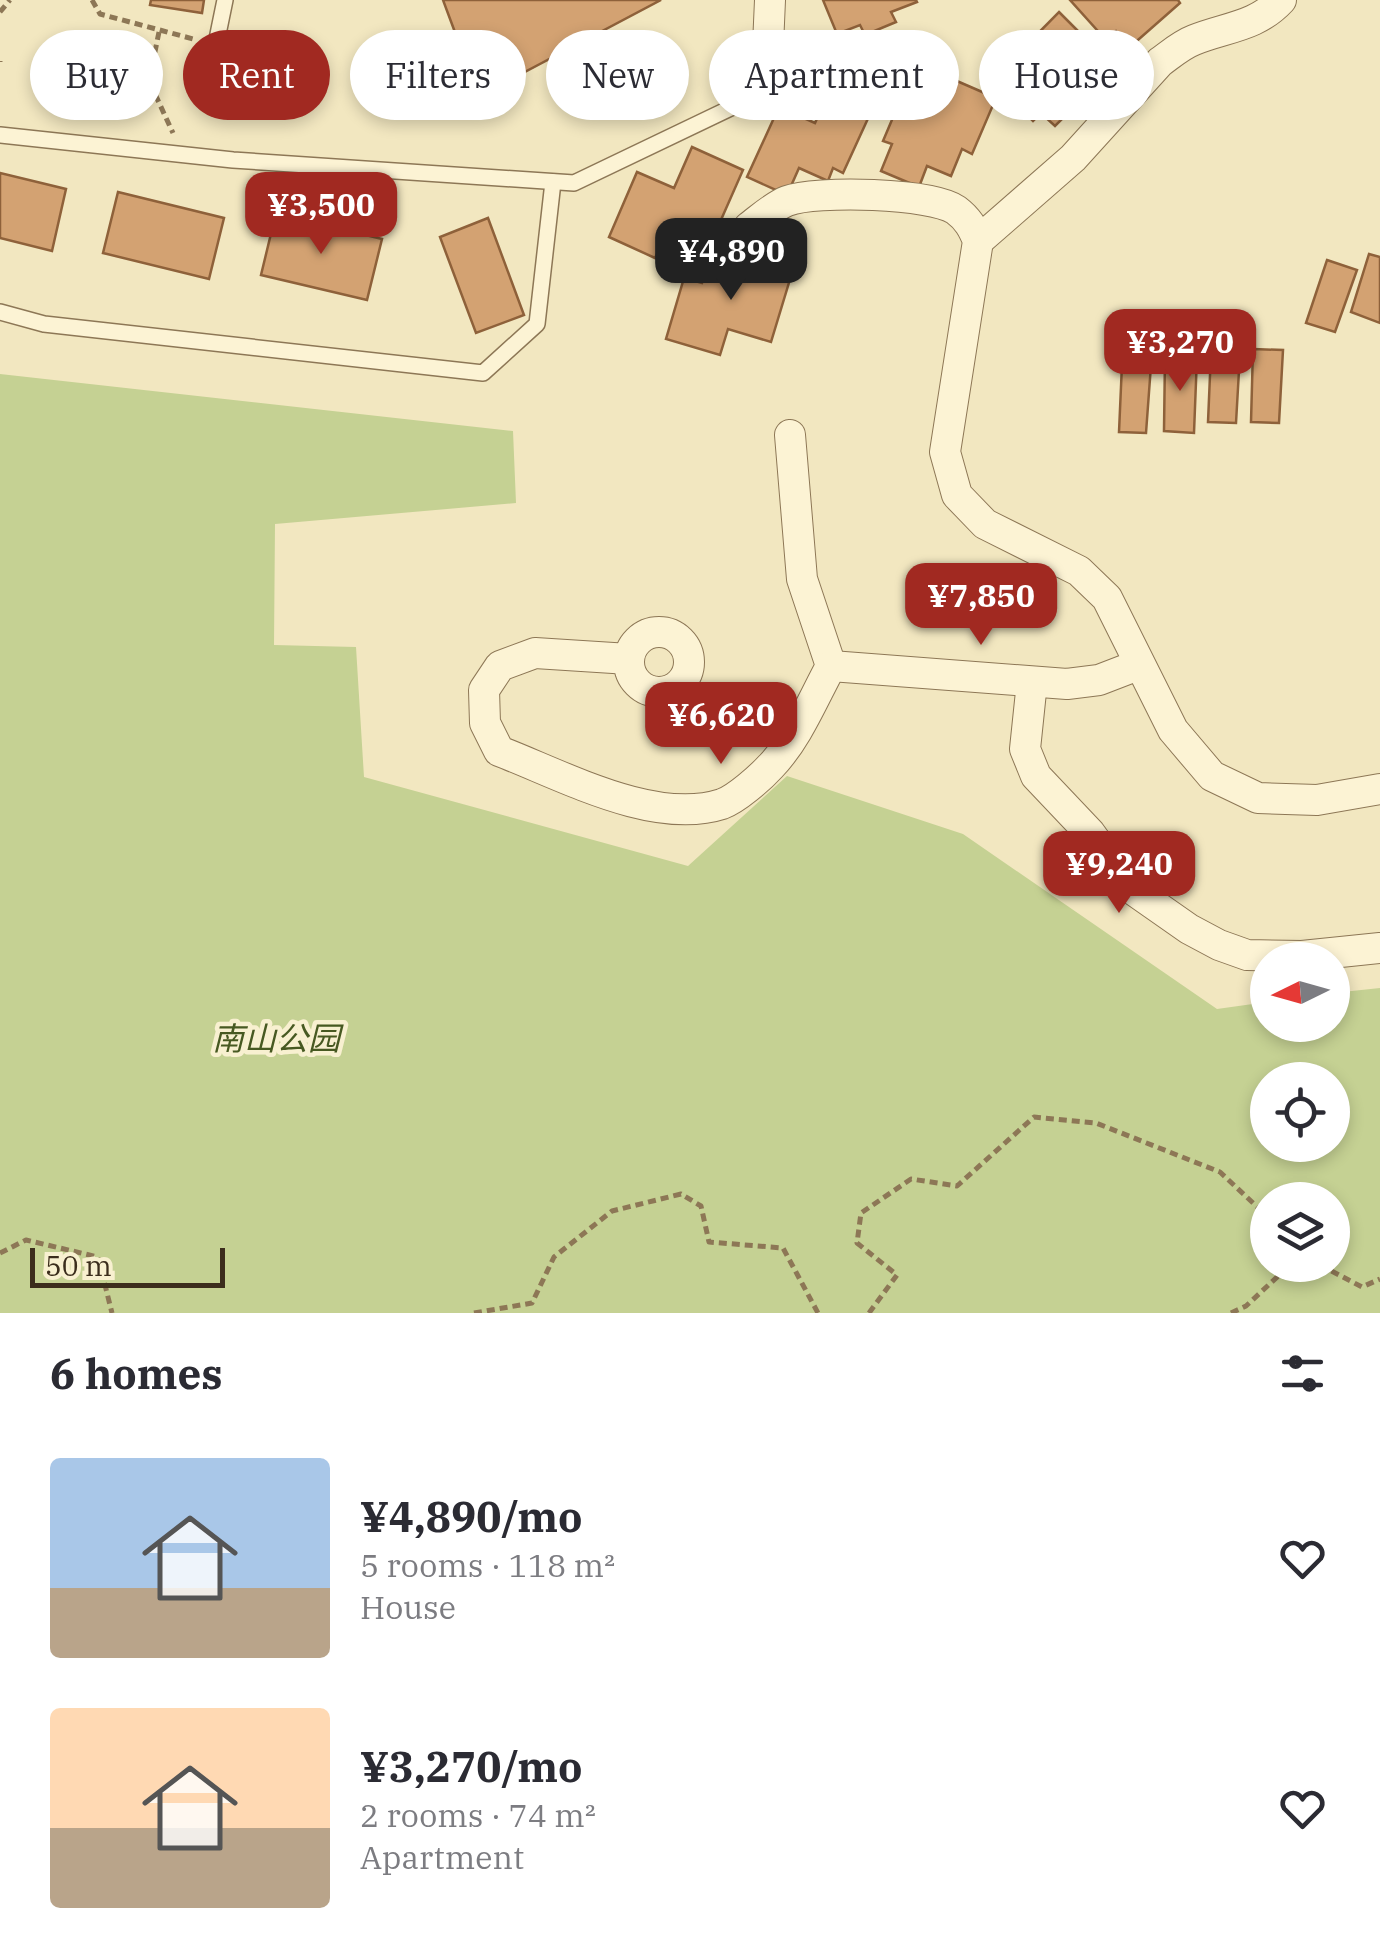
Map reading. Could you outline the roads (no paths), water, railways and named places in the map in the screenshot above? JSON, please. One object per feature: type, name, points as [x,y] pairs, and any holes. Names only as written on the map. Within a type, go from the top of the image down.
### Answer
[{"type":"street","points":[[769,30],[770,0]]},
{"type":"street","points":[[978,241],[1074,158],[1177,49],[1195,39],[1250,24],[1268,14],[1280,0]]},
{"type":"street","points":[[748,227],[784,202],[816,193],[935,200],[955,209],[972,224],[978,241],[945,452],[958,495],[985,524],[1079,571],[1107,598],[1173,730],[1212,776],[1258,798],[1317,800],[1380,789]]},
{"type":"street","points":[[629,659],[535,652],[500,666],[484,690],[485,723],[499,752],[637,803],[675,809],[724,804],[771,766],[831,666],[802,579],[790,435]]},
{"type":"street","points":[[831,666],[1067,684],[1099,680],[1138,665]]},
{"type":"street","points":[[1032,682],[1025,749],[1036,776],[1090,833],[1130,887],[1189,929],[1247,955],[1302,956],[1380,948]]},
{"type":"lane","points":[[219,30],[225,0]]},
{"type":"lane","points":[[0,135],[184,156],[574,183],[709,118]]},
{"type":"lane","points":[[0,312],[44,324],[483,373],[537,324],[553,182]]},
{"type":"park label","name":"南山公园","points":[[276,1039]]}]
